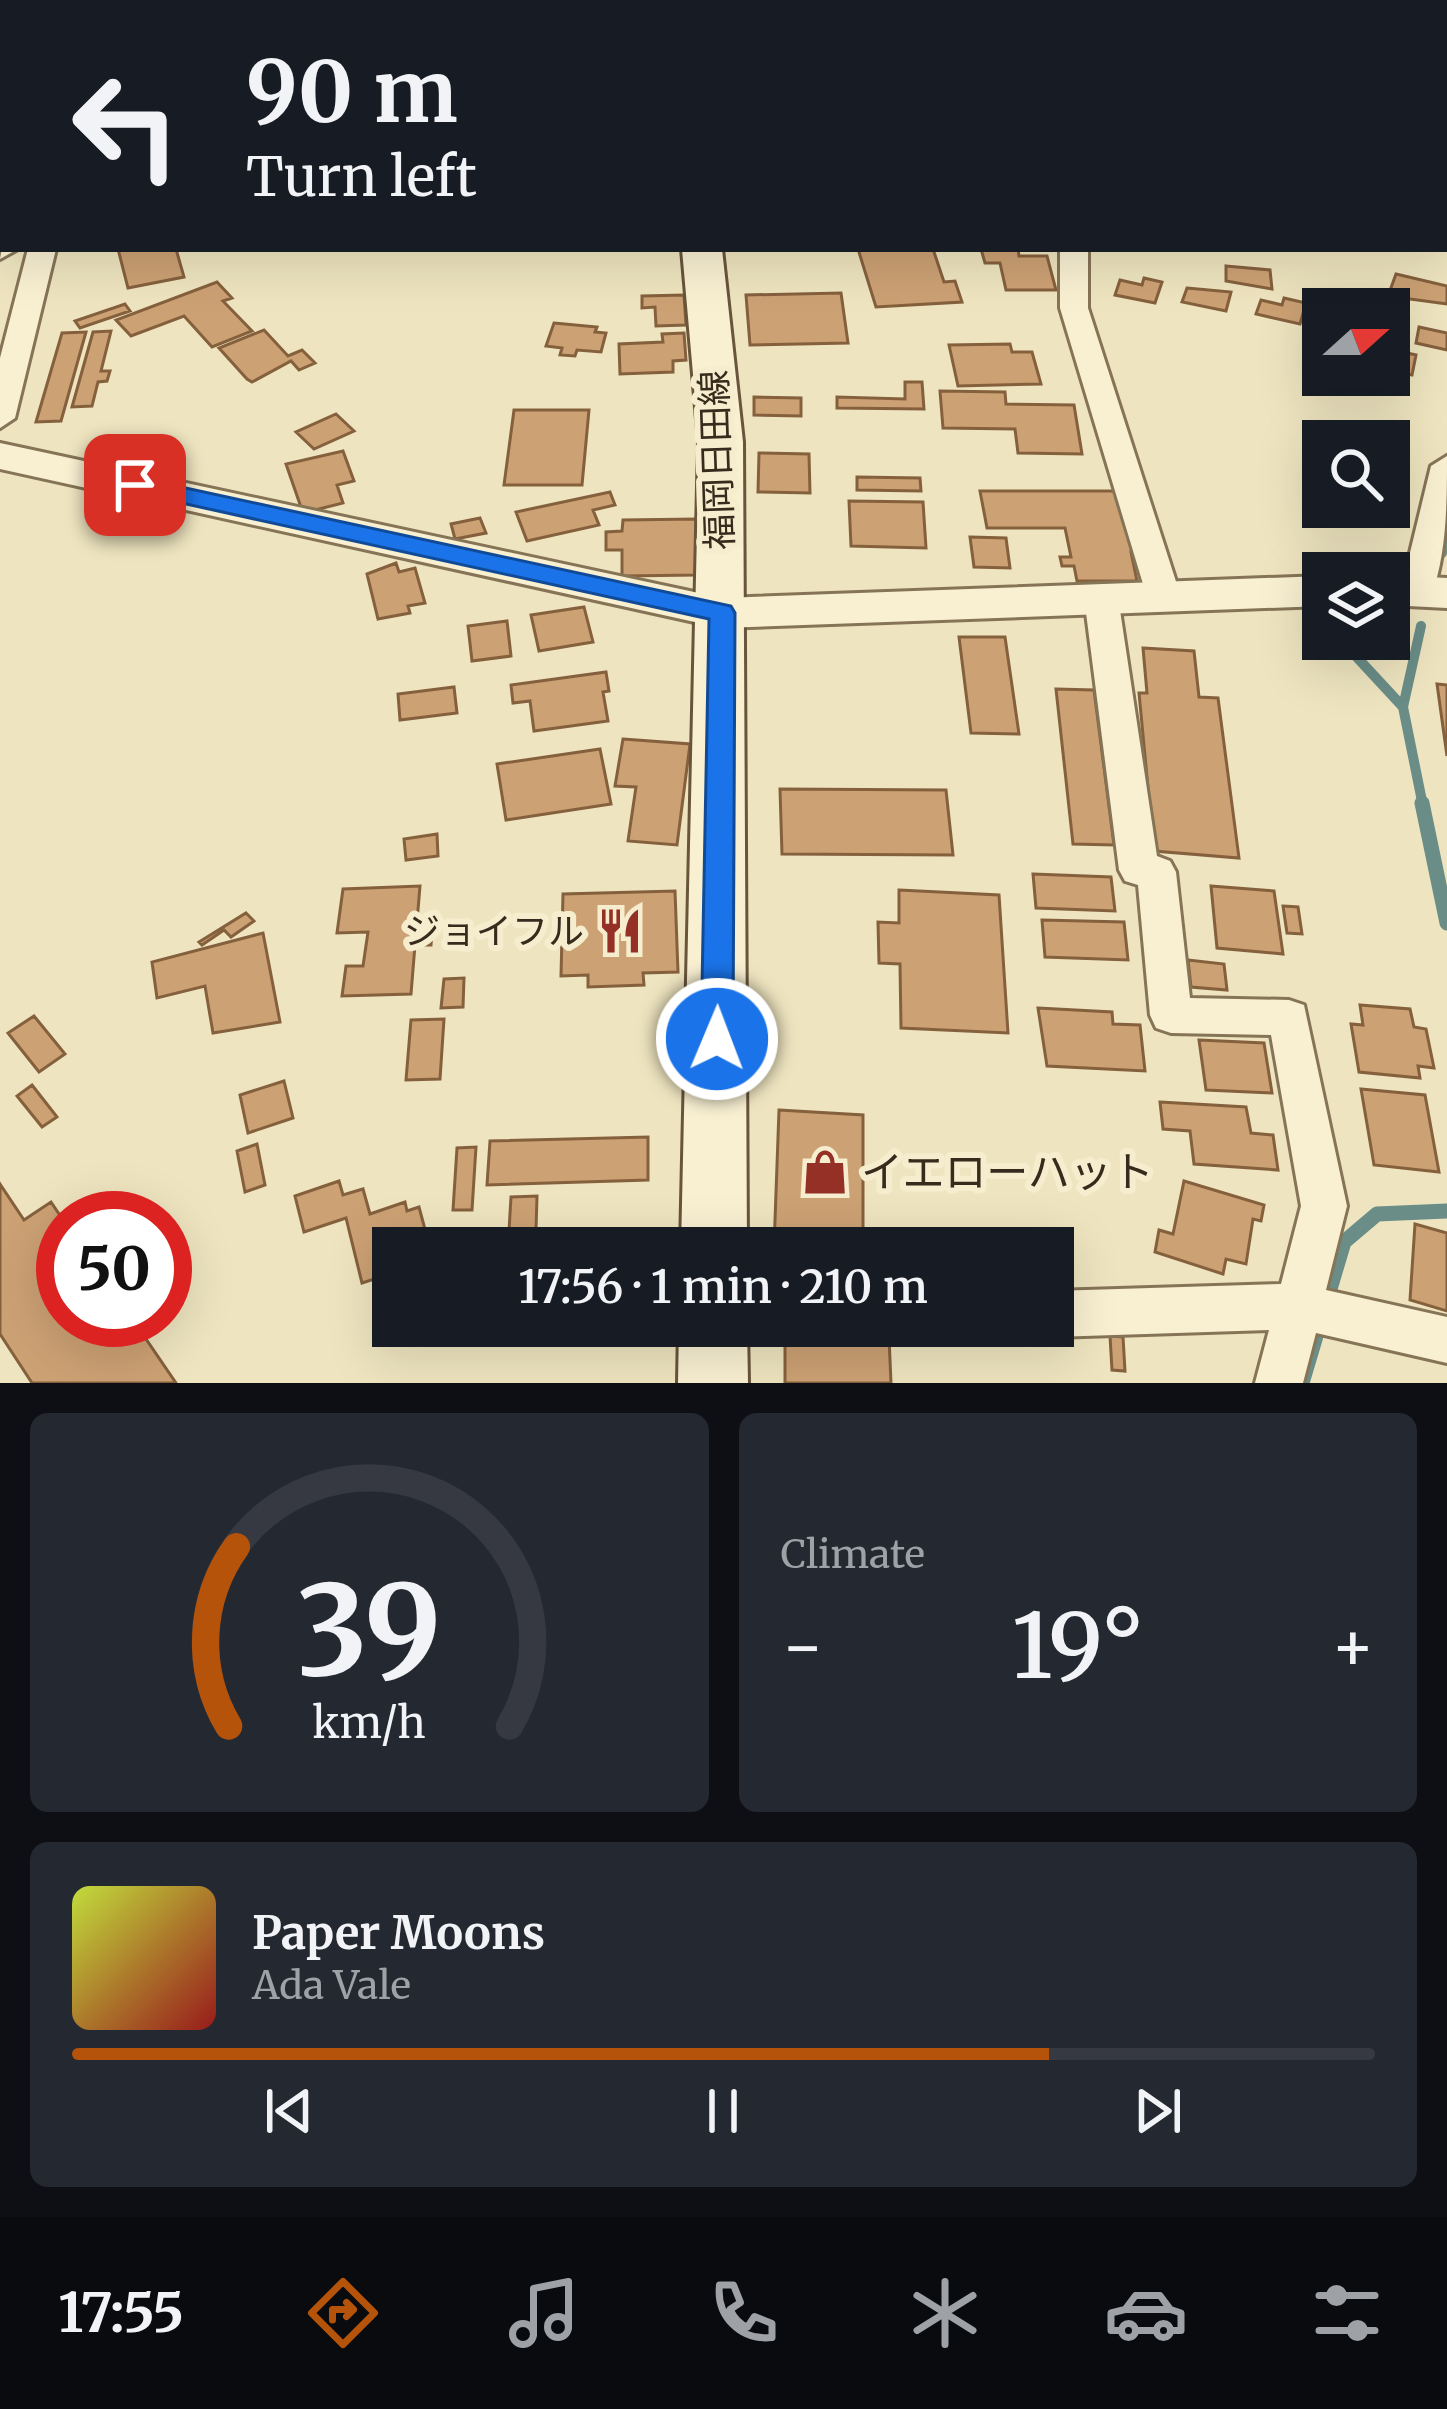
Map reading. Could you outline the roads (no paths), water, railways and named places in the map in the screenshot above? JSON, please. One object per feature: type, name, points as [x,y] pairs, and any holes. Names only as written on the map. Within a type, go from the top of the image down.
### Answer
[{"type":"main road","name":"福岡日田線","points":[[702,252],[721,442],[714,1227]]},
{"type":"main road","points":[[713,1347],[713,1383]]},
{"type":"street","points":[[0,418],[41,252]]},
{"type":"street","points":[[1074,252],[1074,308],[1163,594]]},
{"type":"street","points":[[0,456],[722,613],[1302,591]]},
{"type":"street","points":[[1418,591],[1447,466]]},
{"type":"street","points":[[1101,597],[1139,870],[1156,872],[1171,1016],[1289,1018],[1324,1206],[1320,1311],[1279,1383]]},
{"type":"street","points":[[1074,1314],[1320,1311],[1447,1340]]},
{"type":"waterway","points":[[1442,553],[1447,530]]},
{"type":"waterway","points":[[1403,707],[1421,626]]},
{"type":"waterway","points":[[1359,660],[1403,707]]},
{"type":"waterway","points":[[1403,707],[1423,806]]},
{"type":"waterway","points":[[1422,803],[1447,923]]},
{"type":"waterway","points":[[1302,1383],[1344,1242],[1377,1214],[1447,1211]]},
{"type":"place","name":"ジョイフル","points":[[620,931]]},
{"type":"place","name":"イエローハット","points":[[825,1172]]}]
